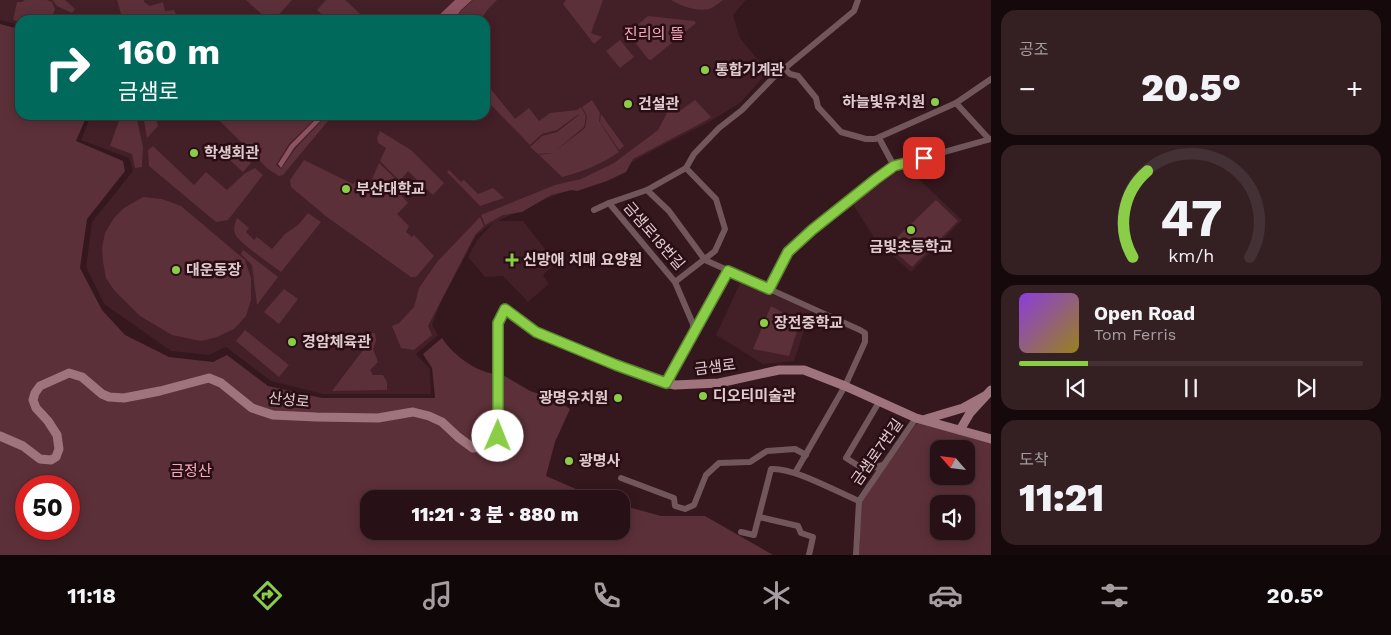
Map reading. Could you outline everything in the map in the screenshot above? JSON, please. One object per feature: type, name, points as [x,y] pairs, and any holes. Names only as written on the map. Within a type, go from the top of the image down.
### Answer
[{"type":"main road","name":"금샘로","points":[[505,309],[536,332],[616,365],[666,383],[675,385],[719,383],[779,370],[804,370],[919,419],[991,439]]},
{"type":"main road","name":"산성로","points":[[0,436],[23,446],[40,460],[54,459],[59,449],[57,435],[48,421],[36,409],[33,400],[37,388],[41,385],[70,373],[82,377],[102,394],[109,397],[124,398],[208,378],[224,385],[254,409],[273,415],[378,418],[416,413],[442,422],[458,438],[472,448],[488,447],[494,443],[498,436],[498,323],[505,309]]},
{"type":"main road","points":[[919,419],[963,408],[988,393]]},
{"type":"main road","points":[[960,430],[970,413],[988,393]]},
{"type":"street","points":[[686,168],[694,154],[707,139],[742,110],[784,68],[854,11],[858,0]]},
{"type":"street","points":[[784,68],[790,74],[798,76],[816,98],[818,107],[841,132],[866,139],[878,138],[956,102],[991,79]]},
{"type":"street","points":[[769,289],[788,252],[819,224],[894,166],[990,139],[956,102]]},
{"type":"street","points":[[878,138],[894,166]]},
{"type":"street","name":"금샘로18번길","points":[[594,210],[609,203],[647,190],[686,168],[716,199],[725,229],[715,251],[675,282],[609,203]]},
{"type":"street","name":"금샘로18번길","points":[[647,190],[670,211],[705,260],[864,333],[865,342],[845,386]]},
{"type":"street","points":[[666,383],[728,271]]},
{"type":"street","points":[[675,282],[693,324],[693,332]]},
{"type":"street","points":[[795,473],[845,386]]},
{"type":"street","points":[[879,402],[846,458],[865,470],[883,465]]},
{"type":"street","name":"금샘로7번길","points":[[856,555],[858,501],[919,419]]},
{"type":"street","points":[[621,478],[674,498],[675,506],[685,509],[694,505],[706,475],[719,463],[750,462],[767,451],[776,450],[794,449],[806,455]]},
{"type":"street","name":"금샘로7번길","points":[[759,517],[771,469],[779,468],[795,473],[858,501]]},
{"type":"street","points":[[741,532],[754,535],[759,517],[798,526],[801,533],[813,537],[810,555]]},
{"type":"shaded area","name":"부산대학교","points":[[0,0],[746,0],[733,15],[740,38],[768,72],[740,103],[709,122],[612,173],[533,204],[498,221],[523,221],[556,263],[543,275],[549,284],[528,302],[503,276],[485,277],[468,257],[477,240],[493,223],[476,236],[441,302],[432,325],[438,335],[416,354],[430,369],[431,394],[323,394],[271,381],[226,347],[209,355],[171,351],[104,304],[86,267],[92,222],[133,171],[129,158],[81,140],[89,120],[490,120],[490,15],[15,15],[15,24],[0,20]]},
{"type":"shaded area","points":[[455,0],[472,0],[458,15],[439,15]]},
{"type":"shaded area","points":[[315,120],[321,120],[294,148],[281,168],[278,164],[290,145]]},
{"type":"shaded area","name":"금빛초등학교","points":[[908,169],[962,220],[911,272],[875,239],[854,206],[855,200],[887,177],[893,173]]},
{"type":"shaded area","name":"장전중학교","points":[[741,281],[811,311],[794,361],[763,364],[716,335]]},
{"type":"green space","points":[[25,0],[47,0],[52,2],[55,9],[53,15],[15,15],[15,21],[13,20],[17,2]]},
{"type":"green space","points":[[52,0],[65,0],[75,9],[72,13],[57,6]]},
{"type":"green space","points":[[117,0],[144,0],[150,6],[163,2],[165,11],[174,10],[176,15],[122,15]]},
{"type":"green space","points":[[246,0],[292,0],[278,15],[262,15]]},
{"type":"green space","points":[[326,0],[345,0],[362,15],[322,15],[317,10]]},
{"type":"green space","points":[[473,0],[497,0],[484,15],[458,15]]},
{"type":"green space","points":[[566,0],[603,0],[591,33],[602,37],[594,44],[563,4]]},
{"type":"green space","points":[[671,0],[723,0],[711,8],[700,10],[689,8]]},
{"type":"green space","name":"진리의 뜰","points":[[648,16],[694,21],[696,23],[651,60],[648,59],[628,33]]},
{"type":"green space","points":[[0,24],[15,28],[15,120],[85,120],[76,141],[123,161],[125,171],[87,219],[80,268],[102,310],[125,335],[169,357],[213,362],[227,355],[268,386],[322,398],[435,398],[432,368],[423,354],[442,338],[465,362],[498,376],[497,437],[489,445],[473,446],[427,414],[377,417],[308,416],[253,408],[218,380],[123,397],[105,395],[70,372],[33,394],[49,423],[58,446],[51,459],[0,435]]},
{"type":"green space","points":[[620,40],[634,57],[620,68],[606,51]]},
{"type":"green space","points":[[490,88],[515,119],[529,108],[539,121],[550,113],[577,110],[581,107],[586,116],[584,127],[554,152],[585,128],[587,116],[582,107],[592,100],[600,113],[599,121],[619,152],[592,167],[562,177],[539,155],[552,153],[538,154],[530,147],[542,136],[557,132],[579,114],[557,130],[542,134],[530,145],[490,104]]},
{"type":"green space","points":[[695,100],[711,117],[633,159],[626,172],[607,181],[577,191],[572,190],[551,195],[522,212],[503,215],[485,225],[481,215],[555,185],[581,179],[614,163],[658,130],[668,111],[681,110]]},
{"type":"green space","points":[[601,114],[624,146],[619,150],[600,122]]},
{"type":"green space","points":[[119,120],[137,120],[143,147],[142,167],[135,168],[132,154],[110,146]]},
{"type":"green space","points":[[144,120],[156,120],[158,126],[147,138]]},
{"type":"green space","points":[[219,120],[314,120],[289,144],[276,165],[281,169],[295,149],[322,120],[329,120],[283,175],[279,176],[268,169]]},
{"type":"green space","points":[[380,131],[411,150],[444,183],[433,195],[408,171],[400,181],[380,161],[386,148],[378,143],[377,138]]},
{"type":"green space","points":[[231,145],[251,163],[243,172],[222,153]]},
{"type":"green space","points":[[153,146],[194,185],[206,172],[227,190],[244,174],[255,168],[263,175],[228,220],[216,222],[149,166],[148,150]]},
{"type":"green space","points":[[304,160],[353,184],[356,180],[369,186],[379,163],[399,182],[398,192],[408,203],[397,214],[409,226],[406,232],[412,237],[414,235],[434,256],[416,277],[411,277],[327,217],[291,187],[290,180]]},
{"type":"green space","points":[[449,170],[461,182],[464,180],[478,194],[493,188],[504,198],[480,206],[447,172]]},
{"type":"green space","name":"대운동장","points":[[143,197],[162,199],[181,206],[245,260],[251,278],[251,300],[246,316],[234,329],[217,337],[201,341],[172,335],[140,316],[114,290],[106,278],[103,262],[102,248],[105,233],[114,218],[124,208]]},
{"type":"green space","points":[[936,200],[958,221],[912,267],[888,246]]},
{"type":"green space","points":[[308,213],[321,222],[281,272],[249,248],[235,234],[234,228],[237,218],[249,228],[246,232],[254,240],[257,237],[272,249]]},
{"type":"green space","points":[[480,217],[484,226],[475,235],[428,326],[432,335],[414,350],[401,348],[392,326],[399,323],[414,307],[419,288],[437,262]]},
{"type":"green space","points":[[243,250],[278,277],[257,305],[252,265],[241,254]]},
{"type":"green space","points":[[284,289],[298,299],[279,324],[264,312]]},
{"type":"green space","points":[[771,306],[800,322],[789,356],[753,349]]},
{"type":"green space","points":[[245,330],[289,365],[279,377],[236,341]]},
{"type":"green space","points":[[375,333],[376,341],[373,349],[378,362],[370,370],[373,375],[383,375],[387,382],[387,390],[332,391],[363,350],[361,338]]},
{"type":"green space","name":"금정산","points":[[70,374],[104,397],[208,379],[273,416],[413,414],[441,423],[472,450],[494,446],[503,375],[530,391],[555,399],[570,409],[555,442],[546,476],[578,490],[360,490],[360,540],[630,540],[630,507],[661,516],[705,516],[773,555],[0,555],[0,438],[52,461],[60,445],[34,402],[40,387]]},
{"type":"green space","points":[[923,420],[991,440],[991,555],[859,555],[861,502],[916,424]]},
{"type":"place","name":"통합기계관","points":[[705,70]]},
{"type":"place","name":"하늘빛유치원","points":[[935,102]]},
{"type":"place","name":"건설관","points":[[628,104]]},
{"type":"place","name":"학생회관","points":[[194,153]]},
{"type":"place","name":"부산대학교","points":[[346,189]]},
{"type":"place","name":"금빛초등학교","points":[[911,230]]},
{"type":"place","name":"신망애 치매 요양원","points":[[512,260]]},
{"type":"place","name":"대운동장","points":[[176,270]]},
{"type":"place","name":"장전중학교","points":[[764,323]]},
{"type":"place","name":"경암체육관","points":[[292,342]]},
{"type":"place","name":"디오티미술관","points":[[703,396]]},
{"type":"place","name":"광명유치원","points":[[618,398]]},
{"type":"place","name":"광명사","points":[[569,461]]},
{"type":"route","points":[[498,436],[498,323],[505,309],[536,332],[616,365],[666,383],[728,271],[769,289],[788,252],[812,230],[894,166],[924,158]]}]
